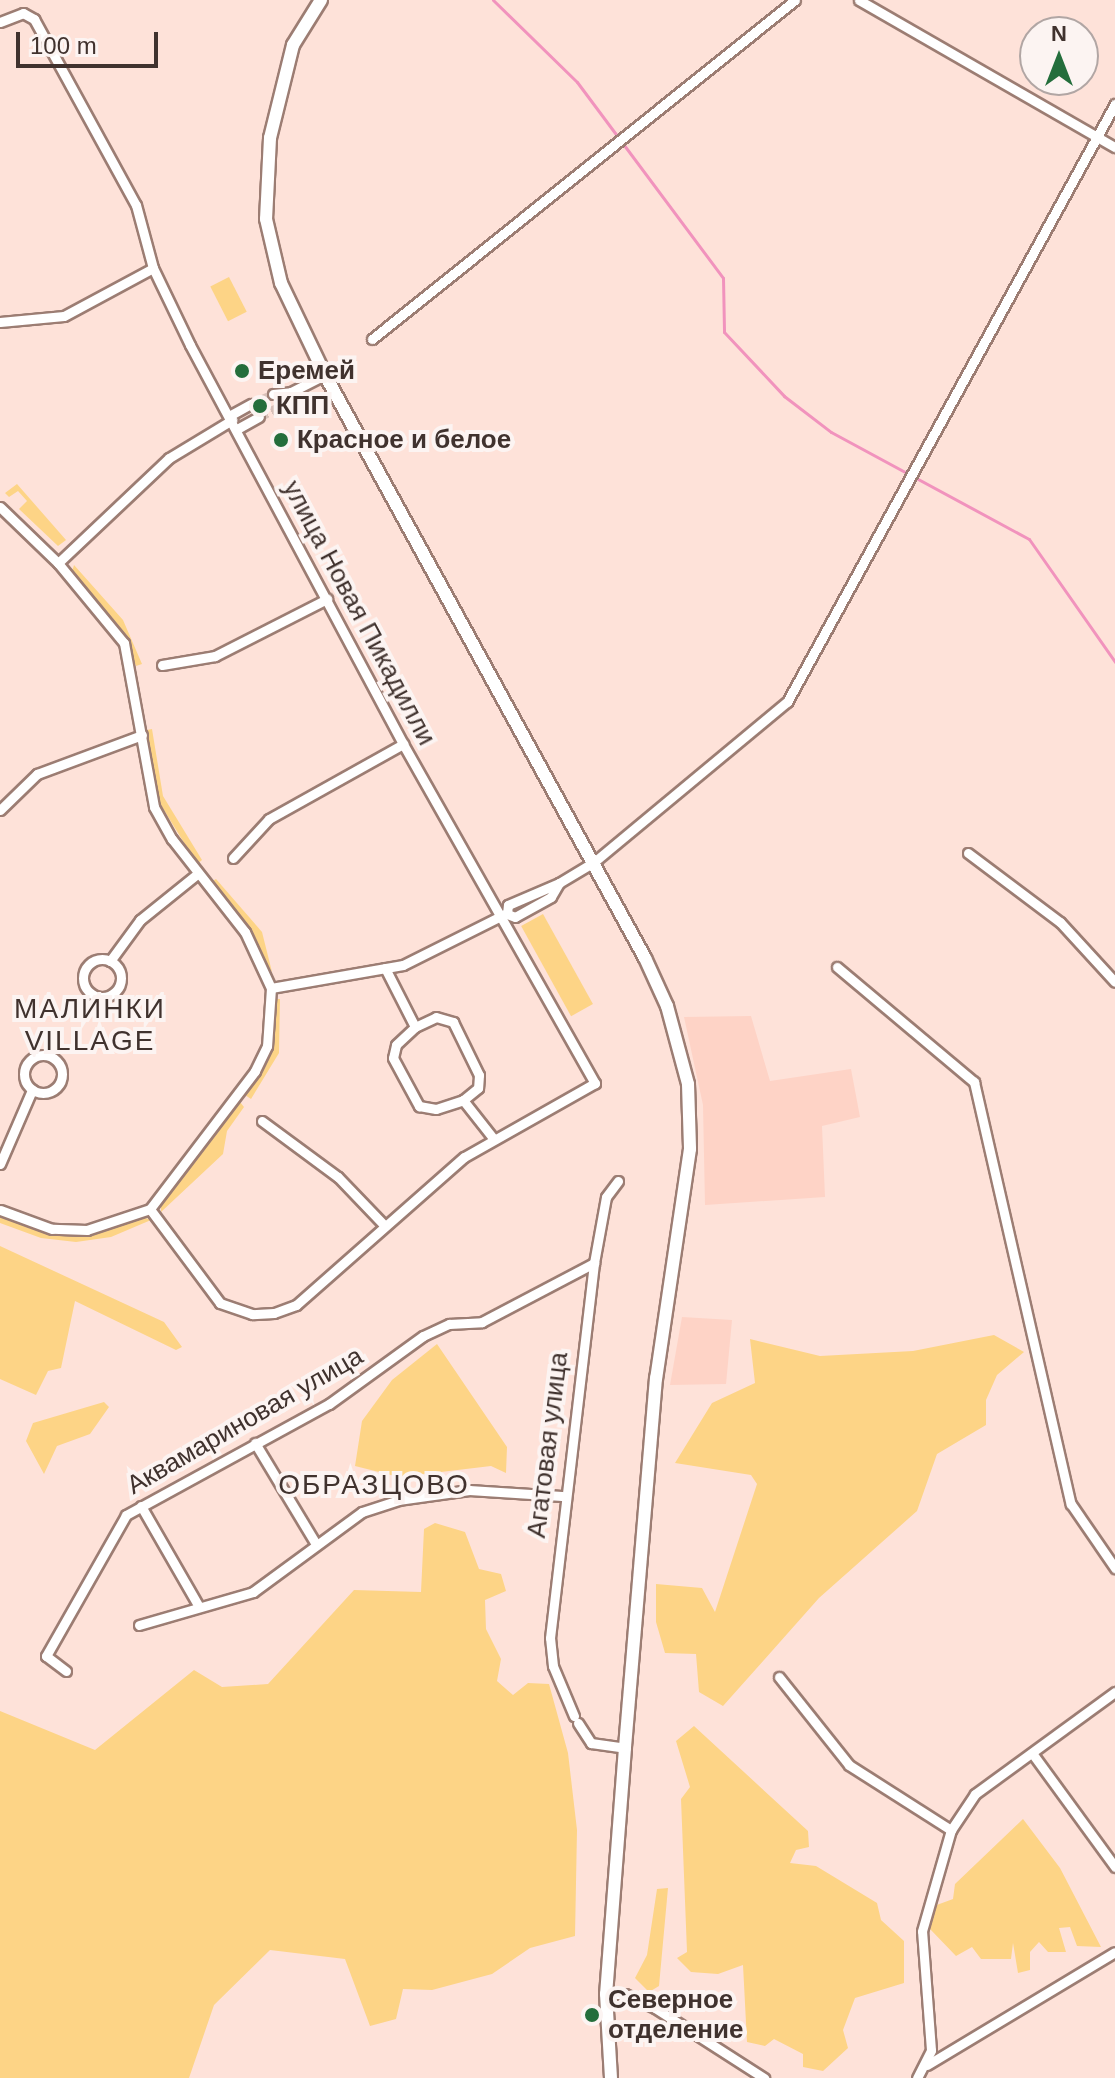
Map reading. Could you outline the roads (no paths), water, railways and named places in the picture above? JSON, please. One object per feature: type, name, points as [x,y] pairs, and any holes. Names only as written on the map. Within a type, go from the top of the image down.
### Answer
[{"type":"street","points":[[321,0],[283,73],[266,182],[274,263],[325,375],[594,862],[667,1006],[688,1084],[690,1149],[656,1378],[625,1748],[606,1994],[611,2078]]},
{"type":"street","points":[[372,339],[795,0]]},
{"type":"street","points":[[859,0],[1115,147]]},
{"type":"street","name":"улица Новая Пикадилли","points":[[0,22],[23,13],[34,19],[136,205],[153,268],[233,422],[403,744],[504,915],[595,1083],[493,1138]]},
{"type":"street","points":[[271,988],[385,968],[431,955],[504,915],[508,905],[559,883],[594,862],[787,702],[1115,104]]},
{"type":"street","points":[[0,322],[64,316],[153,268]]},
{"type":"street","points":[[273,394],[291,392],[325,375]]},
{"type":"street","points":[[281,406],[291,392]]},
{"type":"street","points":[[58,563],[169,458],[233,422],[251,404]]},
{"type":"street","points":[[233,422],[259,417]]},
{"type":"street","points":[[0,507],[58,563],[124,643],[154,807],[197,874],[245,932],[271,988],[267,1046],[255,1071],[150,1209],[87,1230],[52,1229],[0,1210]]},
{"type":"street","points":[[162,665],[215,656],[327,599]]},
{"type":"street","points":[[0,810],[37,774],[142,735]]},
{"type":"street","points":[[233,858],[269,819],[403,744]]},
{"type":"street","points":[[968,853],[1060,922],[1115,982]]},
{"type":"street","points":[[110,961],[140,920],[197,874]]},
{"type":"street","points":[[98,959],[110,961],[119,970],[118,988],[96,996],[83,983],[84,970],[98,959]]},
{"type":"street","points":[[837,967],[974,1082],[1071,1504],[1115,1568]]},
{"type":"street","points":[[385,968],[415,1027]]},
{"type":"street","points":[[436,1017],[453,1022],[479,1075],[478,1088],[463,1100],[436,1109],[419,1106],[393,1058],[396,1045],[415,1027],[436,1017]]},
{"type":"street","points":[[43,1055],[55,1059],[60,1084],[50,1092],[32,1090],[23,1075],[27,1063],[43,1055]]},
{"type":"street","points":[[0,1164],[32,1090]]},
{"type":"street","points":[[150,1209],[220,1303],[252,1314],[296,1305],[384,1225],[493,1138],[463,1100]]},
{"type":"street","points":[[262,1121],[338,1177],[384,1225]]},
{"type":"street","name":"Агатовая улица","points":[[618,1181],[606,1197],[594,1263],[562,1496],[550,1638],[553,1666],[576,1719],[591,1743],[625,1748]]},
{"type":"street","name":"Аквамариновая улица","points":[[66,1671],[46,1656],[116,1527],[141,1506],[329,1404],[423,1336],[449,1324],[482,1322],[594,1263]]},
{"type":"street","points":[[255,1443],[316,1544]]},
{"type":"street","points":[[139,1625],[198,1605],[253,1592],[362,1512],[398,1500],[469,1490],[562,1496]]},
{"type":"street","points":[[141,1506],[198,1605]]},
{"type":"street","points":[[779,1677],[849,1765],[951,1830]]},
{"type":"street","points":[[927,2065],[932,2029],[922,1931],[951,1830],[975,1794],[1115,1692]]},
{"type":"street","points":[[1032,1753],[1115,1867]]},
{"type":"street","points":[[917,2078],[927,2065],[1115,1952]]},
{"type":"street","points":[[606,1994],[625,1994],[655,2008],[764,2078]]},
{"type":"waterway","points":[[493,0],[577,82],[723,278],[724,332],[784,396],[831,432],[1029,539],[1115,662]]},
{"type":"tunnel","points":[[251,404],[273,394]]},
{"type":"tunnel","points":[[259,417],[281,406]]},
{"type":"place","name":"Еремей","points":[[242,371]]},
{"type":"place","name":"КПП","points":[[260,406]]},
{"type":"place","name":"Красное и белое","points":[[281,440]]},
{"type":"place","name":"Северное отделение","points":[[592,2015]]},
{"type":"district","name":"МАЛИНКИ VILLAGE","points":[[90,1025]]},
{"type":"district","name":"ОБРАЗЦОВО","points":[[374,1485]]}]
